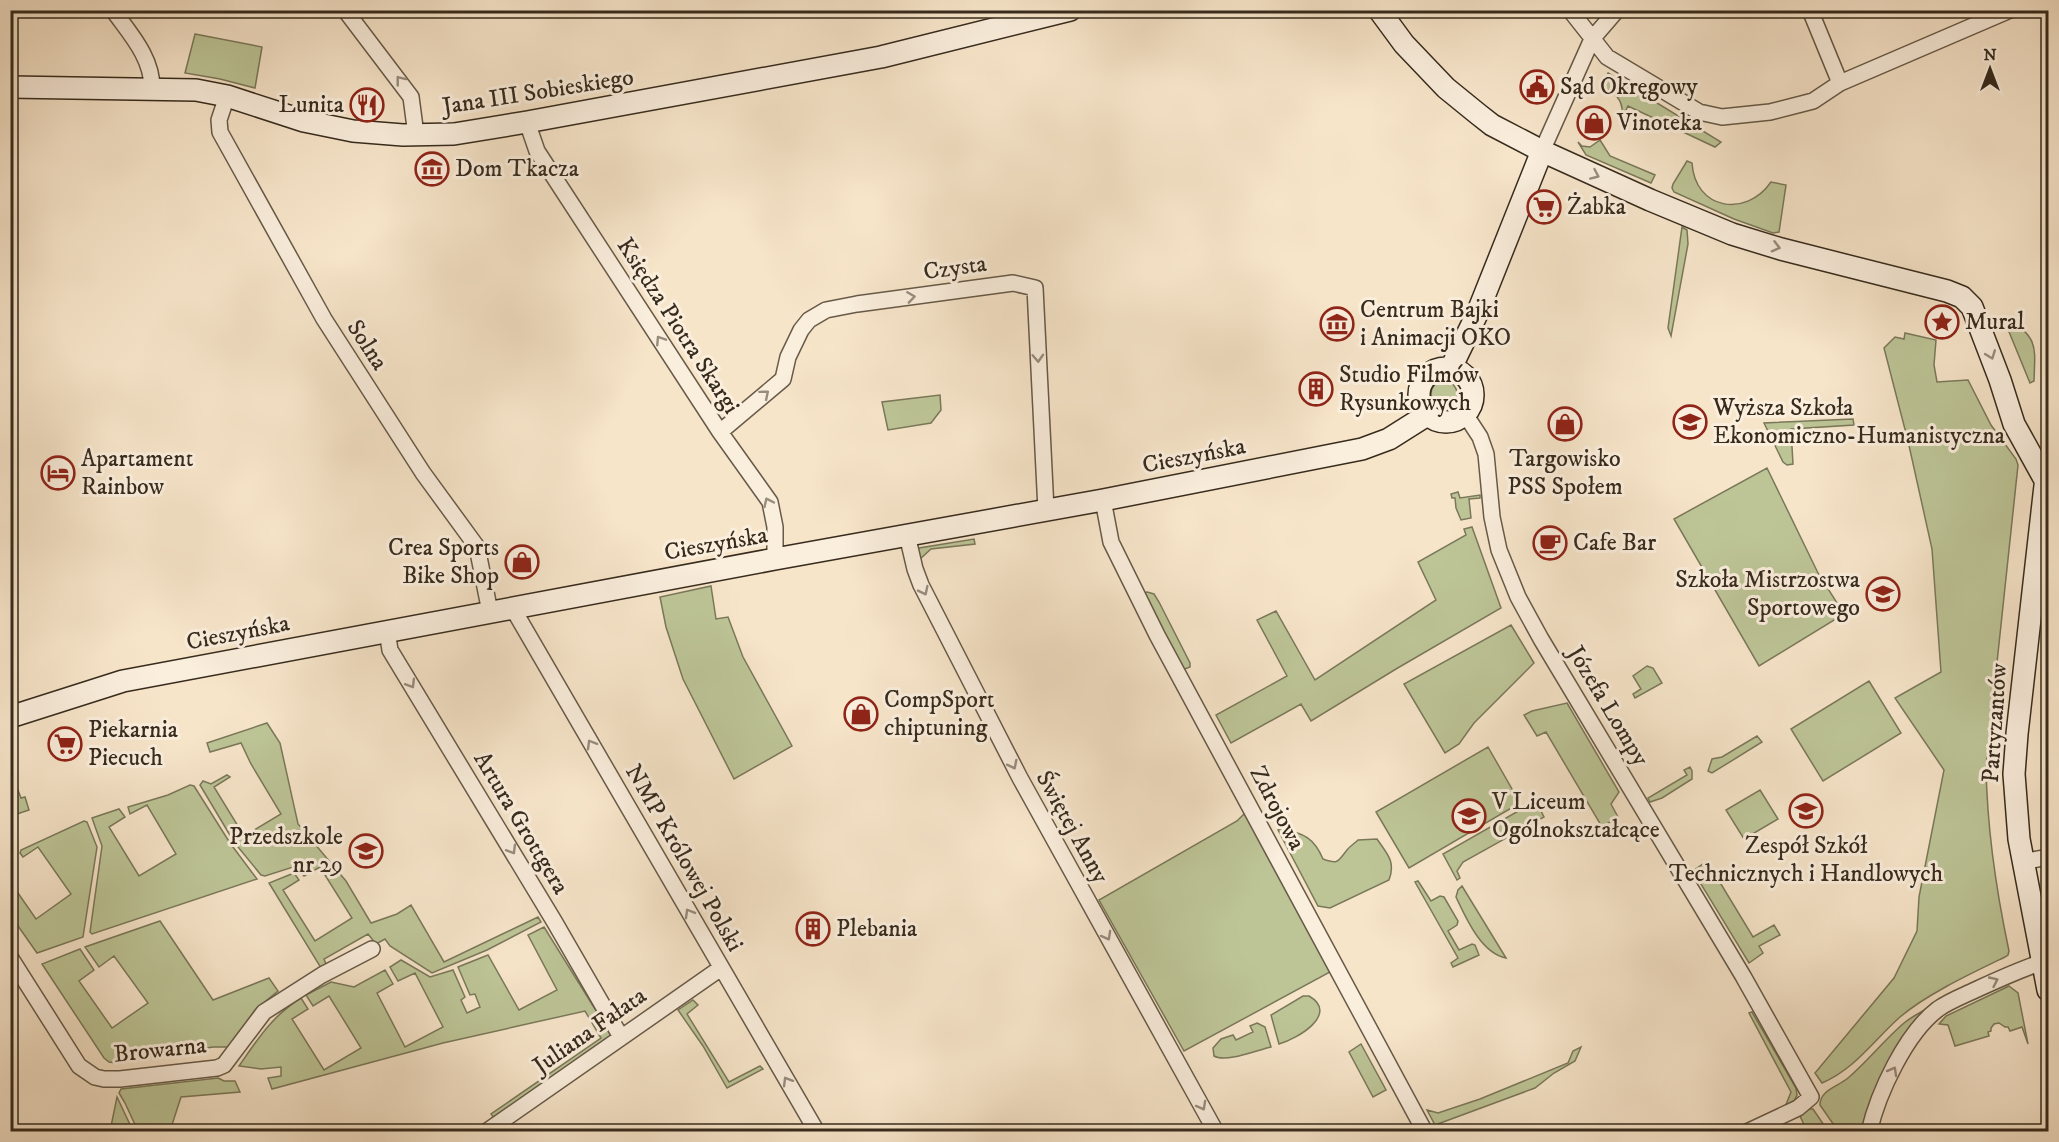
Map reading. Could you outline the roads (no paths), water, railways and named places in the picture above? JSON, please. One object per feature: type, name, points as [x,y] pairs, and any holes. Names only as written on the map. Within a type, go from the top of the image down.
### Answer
[{"type":"street","points":[[113,10],[147,60],[152,72],[152,88]]},
{"type":"street","points":[[345,10],[411,97],[416,135]]},
{"type":"street","name":"Jana III Sobieskiego","points":[[10,87],[196,90],[227,96],[288,116],[333,127],[371,133],[454,134],[899,53],[1070,10]]},
{"type":"street","points":[[1378,10],[1404,44],[1446,88],[1492,125],[1542,151],[1732,234],[1781,249],[1947,291],[1962,297],[1972,307],[2014,424],[2045,480]]},
{"type":"street","points":[[1570,10],[1607,57],[1678,101],[1711,116],[1741,116],[1770,112],[1813,101],[1840,83],[2010,10]]},
{"type":"street","points":[[1451,368],[1477,314],[1542,151],[1592,39],[1617,10]]},
{"type":"street","points":[[1809,10],[1840,83]]},
{"type":"street","name":"Solna","points":[[227,96],[219,120],[220,132],[324,319],[423,473],[477,547],[490,612]]},
{"type":"street","name":"Księdza Piotra Skargi","points":[[527,122],[537,151],[720,432],[770,502],[775,526],[775,559]]},
{"type":"street","name":"Czysta","points":[[720,432],[783,379],[788,357],[801,330],[809,320],[826,310],[1013,283],[1035,288],[1046,510]]},
{"type":"street","points":[[1451,368],[1466,376],[1473,391],[1470,408],[1465,414],[1458,419],[1442,422],[1427,415],[1418,396],[1421,383],[1431,372],[1451,368]]},
{"type":"street","name":"Józefa Lompy","points":[[1465,414],[1484,447],[1494,530],[1506,572],[1518,597],[1743,976],[1811,1097],[1798,1108],[1747,1131]]},
{"type":"street","name":"Cieszyńska","points":[[10,717],[123,681],[1103,500],[1362,449],[1389,439],[1427,415]]},
{"type":"street","name":"Partyzantów","points":[[2049,459],[2014,774],[2016,820],[2022,862],[2049,990]]},
{"type":"street","name":"Zdrojowa","points":[[1103,500],[1112,542],[1157,635],[1425,1131]]},
{"type":"street","name":"Świętej Anny","points":[[907,535],[921,585],[1020,778],[1216,1131]]},
{"type":"street","name":"NMP Królowej Polski","points":[[512,608],[817,1131]]},
{"type":"street","name":"Artura Grottgera","points":[[387,631],[390,650],[554,921],[621,1037]]},
{"type":"street","points":[[2022,862],[2049,857]]},
{"type":"street","name":"Browarna","points":[[10,957],[79,1066],[95,1077],[120,1079],[217,1068],[224,1065],[264,1012],[322,975],[372,949]]},
{"type":"street","points":[[1869,1131],[1887,1080],[1912,1038],[1929,1017],[1946,1004],[2012,973],[2043,962]]},
{"type":"street","name":"Juliana Fałata","points":[[486,1131],[722,968]]},
{"type":"place","name":"Sąd Okręgowy","points":[[1537,87]]},
{"type":"place","name":"Lunita","points":[[367,105]]},
{"type":"place","name":"Vinoteka","points":[[1594,123]]},
{"type":"place","name":"Dom Tkacza","points":[[432,169]]},
{"type":"place","name":"Żabka","points":[[1544,207]]},
{"type":"place","name":"Mural","points":[[1942,322]]},
{"type":"place","name":"Centrum Bajki i Animacji OKO","points":[[1337,324]]},
{"type":"place","name":"Studio Filmów Rysunkowych","points":[[1316,389]]},
{"type":"place","name":"Wyższa Szkoła Ekonomiczno-Humanistyczna","points":[[1690,422]]},
{"type":"place","name":"Targowisko PSS Społem","points":[[1565,424]]},
{"type":"place","name":"Apartament Rainbow","points":[[58,473]]},
{"type":"place","name":"Cafe Bar","points":[[1550,543]]},
{"type":"place","name":"Crea Sports Bike Shop","points":[[522,562]]},
{"type":"place","name":"Szkoła Mistrzostwa Sportowego","points":[[1883,594]]},
{"type":"place","name":"CompSport chiptuning","points":[[861,714]]},
{"type":"place","name":"Piekarnia Piecuch","points":[[65,744]]},
{"type":"place","name":"Zespół Szkół Technicznych i Handlowych","points":[[1806,811]]},
{"type":"place","name":"V Liceum Ogólnokształcące","points":[[1469,816]]},
{"type":"place","name":"Przedszkole nr 29","points":[[366,851]]},
{"type":"place","name":"Plebania","points":[[813,929]]}]
